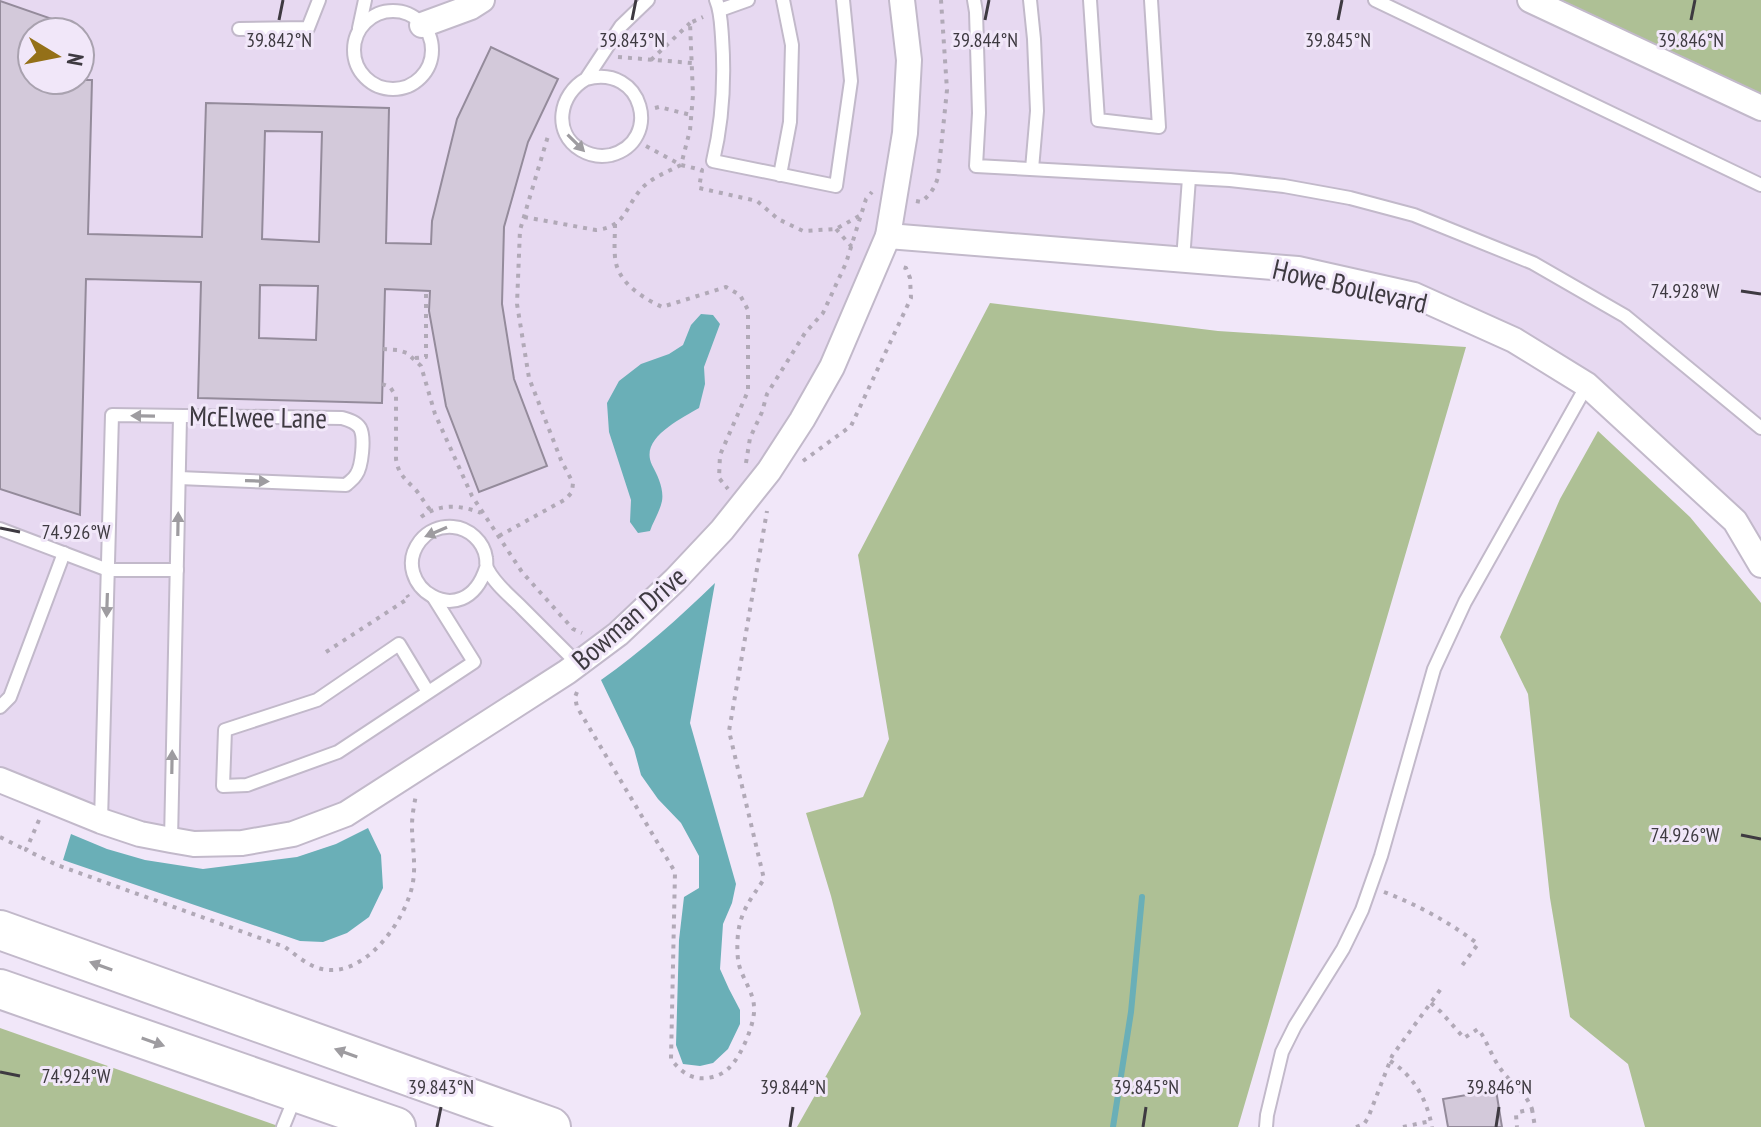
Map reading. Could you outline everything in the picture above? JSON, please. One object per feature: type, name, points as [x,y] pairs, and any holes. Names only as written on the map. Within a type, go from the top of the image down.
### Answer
[{"type":"highway","points":[[0,930],[551,1127]]},
{"type":"highway","points":[[0,989],[396,1127]]},
{"type":"street","points":[[415,20],[471,7],[482,0]]},
{"type":"street","name":"Bowman Drive","points":[[0,780],[101,821],[171,840],[194,844],[242,843],[293,834],[346,814],[422,764],[579,675],[722,530],[769,471],[832,367],[884,247],[895,197],[905,133],[909,60],[902,0]]},
{"type":"street","points":[[1530,0],[1761,108]]},
{"type":"street","name":"Howe Boulevard","points":[[884,247],[1183,260],[1298,269],[1414,295],[1514,340],[1587,385],[1735,521],[1750,537],[1761,565]]},
{"type":"lane","points":[[239,29],[308,28],[319,0]]},
{"type":"lane","points":[[365,0],[354,49],[355,59],[363,75],[378,86],[396,89],[414,83],[427,69],[431,42],[398,0]]},
{"type":"lane","points":[[586,79],[604,76],[622,82],[635,94],[642,119],[638,134],[622,151],[600,156],[579,149],[565,131],[563,108],[574,88],[586,79],[621,26],[648,0]]},
{"type":"lane","points":[[748,0],[718,5],[725,76],[713,161],[836,186],[851,81],[843,0]]},
{"type":"lane","points":[[780,175],[790,122],[792,45],[783,0]]},
{"type":"lane","points":[[974,0],[979,113],[976,166],[1284,186],[1363,201],[1414,215],[1533,263],[1625,316],[1761,428]]},
{"type":"lane","points":[[1030,0],[1037,111],[1032,169]]},
{"type":"lane","points":[[1090,0],[1098,120],[1159,127],[1151,0]]},
{"type":"lane","points":[[1375,0],[1761,185]]},
{"type":"lane","points":[[359,31],[371,18],[389,11],[415,20]]},
{"type":"lane","points":[[1183,260],[1189,178]]},
{"type":"lane","points":[[1266,1127],[1282,1052],[1343,949],[1362,910],[1434,669],[1465,602],[1587,385]]},
{"type":"lane","name":"McElwee Lane","points":[[101,821],[112,415],[342,418],[359,427],[362,436],[358,473],[346,485],[179,478]]},
{"type":"lane","points":[[171,840],[180,417]]},
{"type":"lane","points":[[454,527],[475,536],[486,557],[486,568],[482,582],[473,593],[447,601],[434,598],[424,591],[413,571],[413,559],[422,538],[431,531],[454,527]]},
{"type":"lane","points":[[0,529],[108,570],[177,570]]},
{"type":"lane","points":[[0,707],[10,697],[64,553]]},
{"type":"lane","points":[[486,568],[579,675]]},
{"type":"lane","points":[[428,692],[399,644],[317,700],[225,730],[223,786],[247,785],[338,752],[474,662],[434,598]]},
{"type":"lane","points":[[283,1127],[297,1092]]},
{"type":"path","points":[[744,473],[750,438],[767,394],[805,333],[823,313],[846,263],[870,193],[921,202],[935,187],[947,90],[941,0]]},
{"type":"path","points":[[651,60],[690,23]]},
{"type":"path","points":[[602,55],[692,63]]},
{"type":"path","points":[[641,112],[659,107],[691,115]]},
{"type":"path","points":[[498,537],[566,499],[573,488],[529,378],[517,304],[520,230],[549,134]]},
{"type":"path","points":[[681,165],[702,170],[699,188],[757,201],[778,219],[803,231],[836,229],[861,215]]},
{"type":"path","points":[[615,224],[615,261],[625,281],[641,297],[662,307],[726,287],[745,302],[749,318],[748,391],[720,455],[719,478],[730,492],[738,481]]},
{"type":"path","points":[[799,464],[851,426],[911,298],[906,268],[884,247],[851,246],[836,229]]},
{"type":"path","points":[[415,358],[426,357],[426,291]]},
{"type":"path","points":[[383,349],[398,350],[415,358],[421,366],[435,414],[472,496],[522,572],[573,629],[589,633]]},
{"type":"path","points":[[382,384],[393,389],[396,396],[397,468],[431,511]]},
{"type":"path","points":[[579,675],[575,697],[577,707],[675,872],[671,1059],[688,1075],[711,1078],[731,1067],[753,1024],[755,1007],[739,965],[737,938],[743,912],[764,879],[729,731],[768,505],[758,518]]},
{"type":"path","points":[[0,837],[57,865],[285,947],[323,970],[338,970],[355,965],[385,940],[407,905],[415,866],[413,809],[422,764]]},
{"type":"path","points":[[26,850],[48,800]]},
{"type":"path","points":[[1370,886],[1431,913],[1478,944],[1461,967]]},
{"type":"path","points":[[1356,1127],[1368,1118],[1390,1061],[1443,986]]},
{"type":"path","points":[[1431,1003],[1464,1038],[1478,1029],[1497,1065],[1523,1092],[1532,1109],[1535,1127]]},
{"type":"path","points":[[1390,1061],[1404,1071],[1416,1086],[1431,1124],[1403,1127]]},
{"type":"path","points":[[1517,1127],[1516,1115],[1532,1109]]},
{"type":"shaded area","points":[[0,0],[1530,0],[1761,108],[1761,565],[1735,521],[1514,340],[1298,269],[889,236],[802,420],[618,634],[346,814],[194,844],[0,780]]},
{"type":"green space","points":[[1530,0],[1761,0],[1761,108]]},
{"type":"green space","points":[[990,303],[1218,331],[1466,347],[1238,1127],[797,1127],[861,1014],[806,813],[863,797],[889,739],[858,555]]},
{"type":"green space","points":[[1598,431],[1690,517],[1761,603],[1761,1127],[1645,1127],[1628,1064],[1570,1017],[1550,898],[1528,694],[1500,637],[1560,499]]},
{"type":"green space","points":[[0,1028],[281,1127],[0,1127]]},
{"type":"water","points":[[701,314],[713,315],[720,324],[704,367],[705,384],[699,408],[664,430],[651,446],[652,465],[661,487],[662,501],[650,531],[638,533],[630,522],[631,500],[609,432],[607,403],[619,381],[641,364],[669,354],[683,345],[691,325]]},
{"type":"water","points":[[715,583],[690,723],[736,884],[723,924],[720,969],[740,1010],[740,1024],[728,1049],[713,1063],[700,1066],[683,1064],[676,1045],[679,940],[684,897],[699,888],[699,856],[681,823],[641,775],[634,749],[601,680],[660,634]]},
{"type":"water","points":[[368,828],[381,855],[383,888],[369,917],[347,933],[323,942],[300,941],[63,860],[71,834],[145,860],[203,869],[297,857],[336,844]]},
{"type":"building","points":[[0,1],[43,16],[16,16],[16,96],[92,96],[88,234],[202,237],[206,103],[389,108],[386,243],[431,244],[432,221],[457,119],[491,47],[558,79],[528,142],[504,227],[502,304],[514,379],[547,466],[479,492],[446,406],[429,311],[430,291],[385,289],[382,403],[198,398],[201,282],[86,279],[80,515],[0,489]],"holes":[[[265,131],[322,132],[319,242],[262,239]],[[260,285],[318,286],[316,340],[259,338]]]},
{"type":"building","points":[[1496,1090],[1502,1127],[1448,1127],[1443,1099]]},
{"type":"waterway","points":[[1113,1127],[1131,1012],[1142,897]]}]
